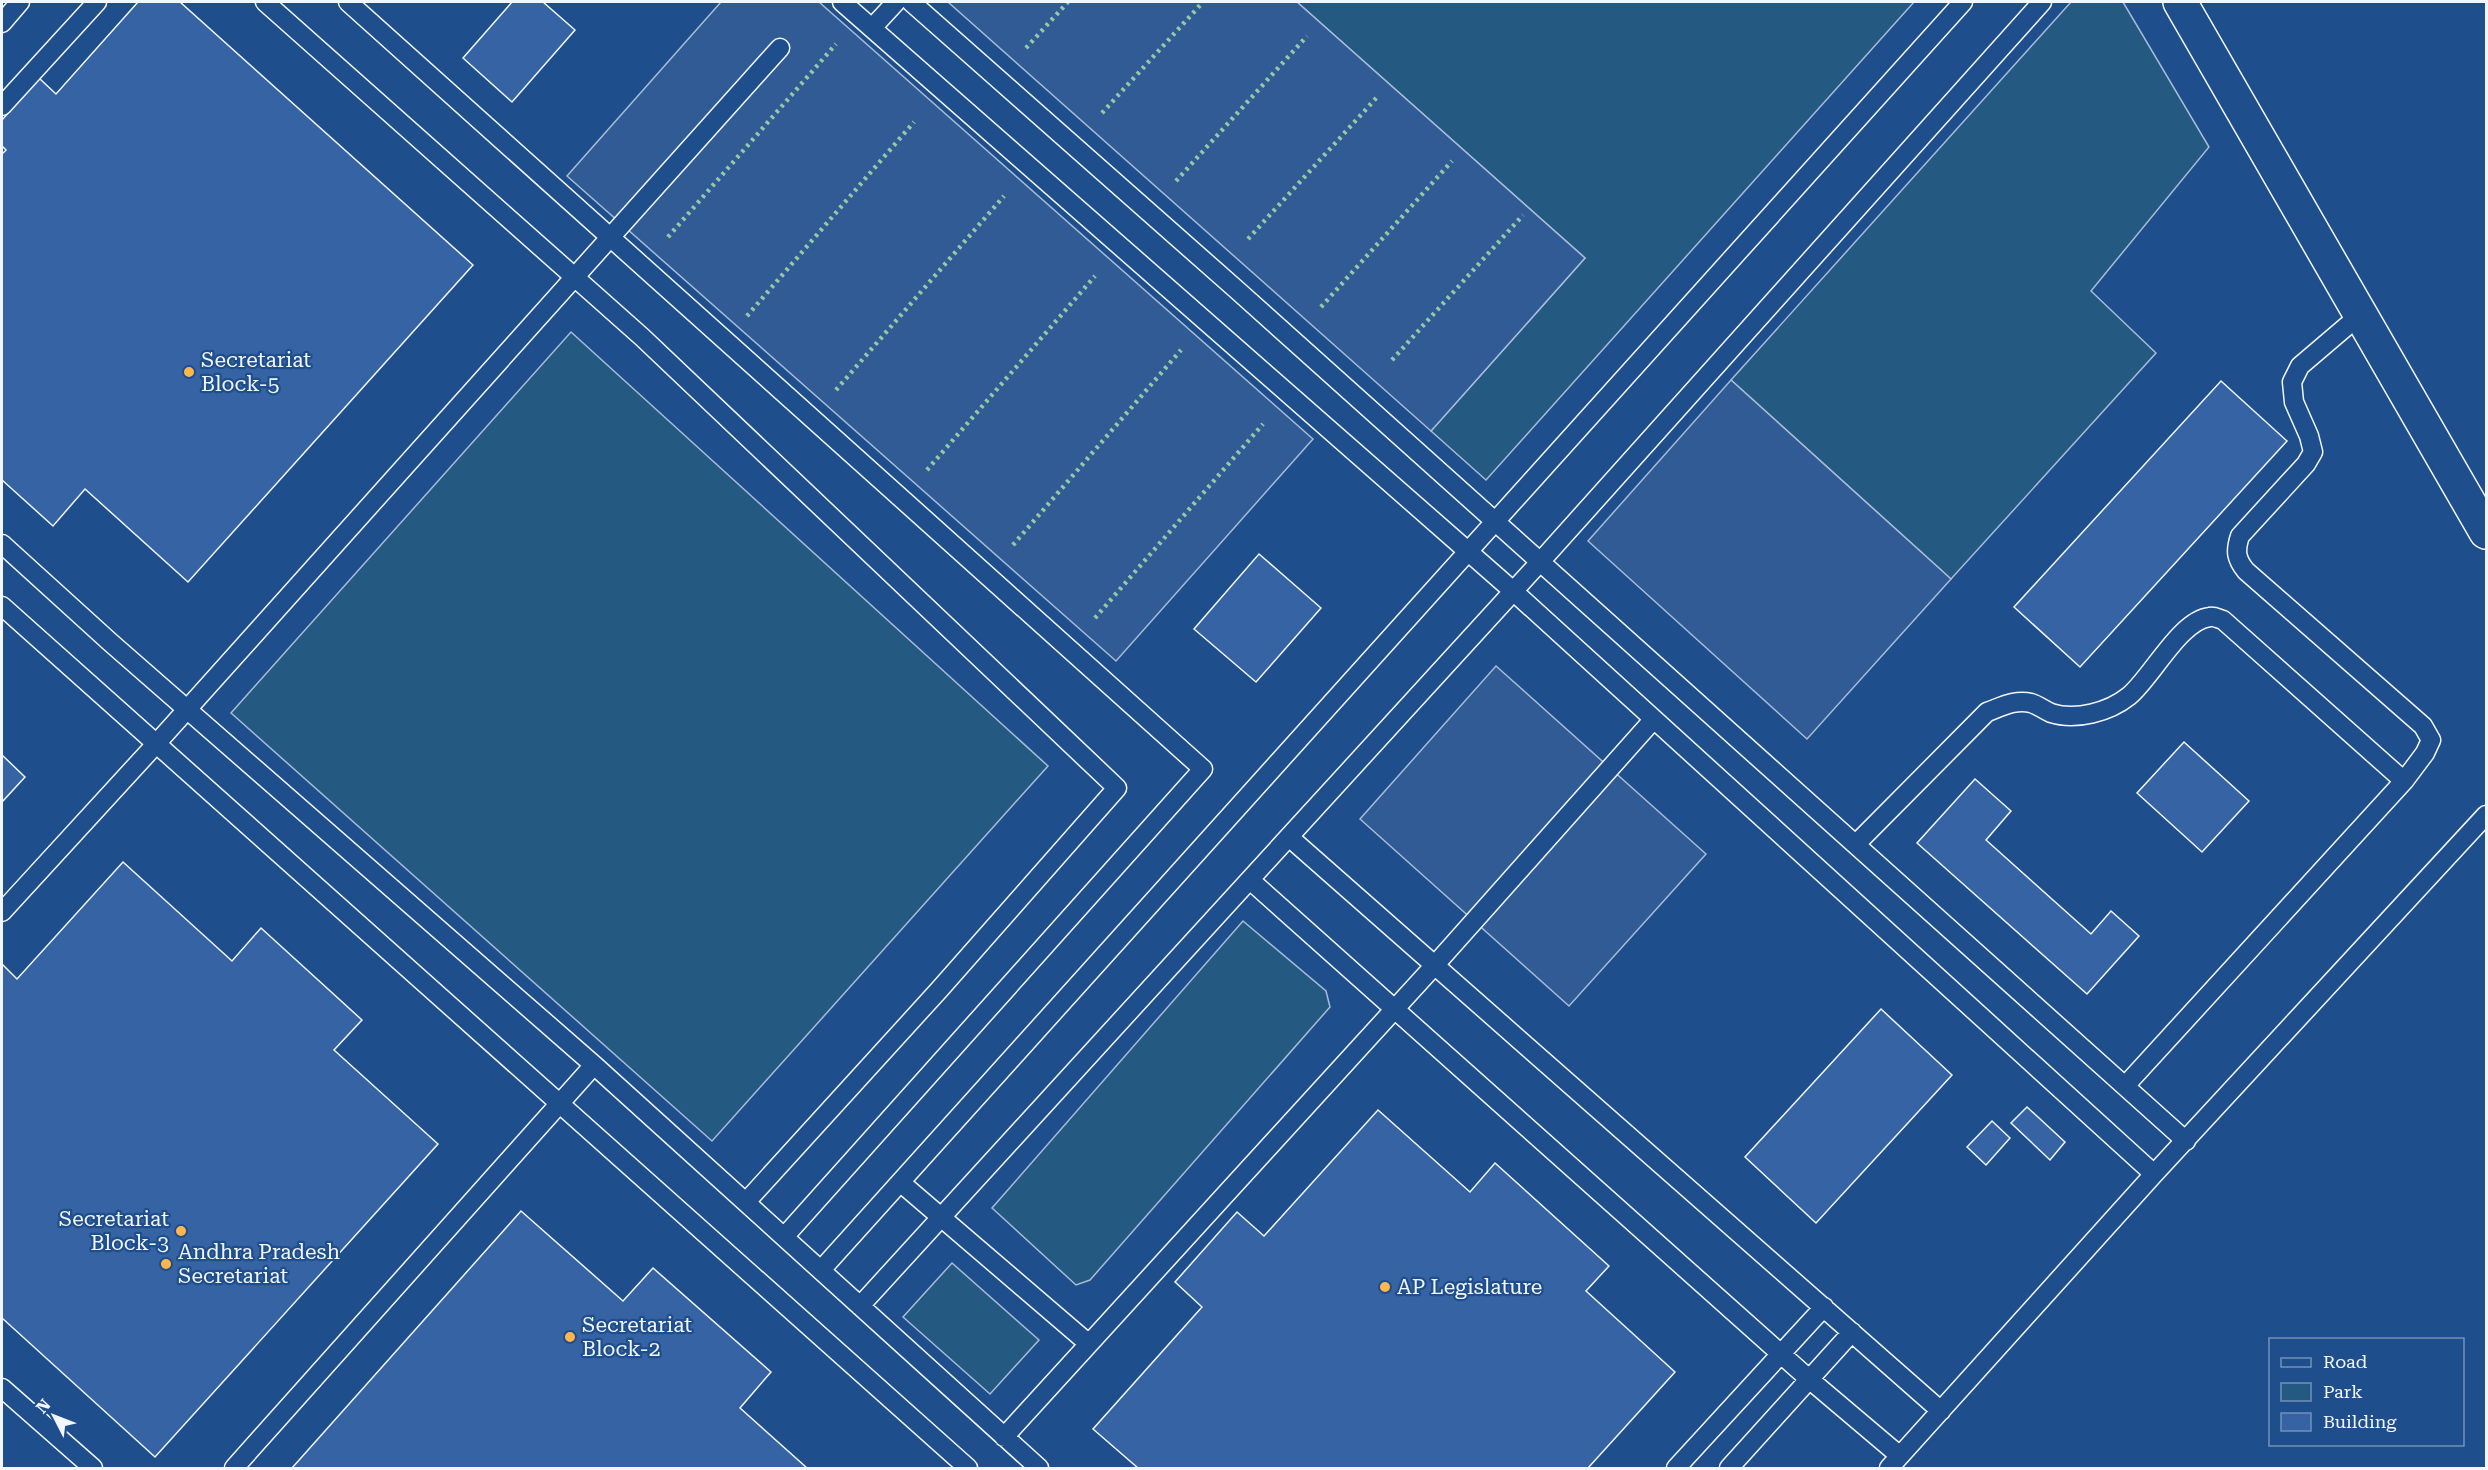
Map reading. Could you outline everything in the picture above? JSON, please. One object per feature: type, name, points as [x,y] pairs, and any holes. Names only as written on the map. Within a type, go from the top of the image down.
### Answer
[{"type":"street","points":[[2180,2],[2487,532]]},
{"type":"lane","points":[[2,23],[21,2]]},
{"type":"lane","points":[[2,106],[97,2]]},
{"type":"lane","points":[[266,2],[642,337],[1117,788],[939,990],[746,1202]]},
{"type":"lane","points":[[348,2],[1203,769],[784,1237]]},
{"type":"lane","points":[[842,2],[1512,590],[2154,1174]]},
{"type":"lane","points":[[872,28],[896,2]]},
{"type":"lane","points":[[911,2],[1228,282],[2186,1141]]},
{"type":"lane","points":[[821,1270],[1963,2]]},
{"type":"lane","points":[[860,1306],[1540,562],[2042,2]]},
{"type":"lane","points":[[2,912],[156,744],[780,48]]},
{"type":"lane","points":[[2125,1086],[2404,781],[2425,753],[2431,740],[2423,726],[2246,571],[2238,561],[2236,549],[2240,536],[2306,464],[2313,452],[2309,436],[2294,402],[2292,382],[2300,366],[2361,314]]},
{"type":"lane","points":[[2,544],[594,1065],[1039,1468]]},
{"type":"lane","points":[[2,606],[968,1468]]},
{"type":"lane","points":[[1856,844],[1987,712],[2010,703],[2030,703],[2053,713],[2082,717],[2108,707],[2129,696],[2184,632],[2198,621],[2211,616],[2223,620],[2404,781]]},
{"type":"lane","points":[[1005,1437],[1434,966],[1653,720]]},
{"type":"lane","points":[[1250,880],[1782,1353],[1895,1462],[2154,1174],[2487,815]]},
{"type":"lane","points":[[1289,837],[1941,1411]]},
{"type":"lane","points":[[234,1468],[594,1065]]},
{"type":"lane","points":[[900,1182],[1089,1344]]},
{"type":"lane","points":[[1676,1468],[1824,1307]]},
{"type":"lane","points":[[1729,1468],[1852,1332]]},
{"type":"lane","points":[[2,1388],[93,1468]]},
{"type":"green space","points":[[1297,2],[1914,2],[1486,480],[1431,431],[1585,258]]},
{"type":"green space","points":[[2071,2],[2123,2],[2209,147],[2091,291],[2156,353],[1951,579],[1731,380]]},
{"type":"green space","points":[[571,332],[1048,766],[712,1141],[231,713]]},
{"type":"green space","points":[[1243,921],[1326,991],[1330,1007],[1090,1280],[1076,1285],[992,1208]]},
{"type":"green space","points":[[952,1263],[1039,1340],[990,1394],[903,1317]]},
{"type":"shaded area","points":[[721,2],[819,2],[1313,439],[1116,661],[567,176]]},
{"type":"shaded area","points":[[948,2],[1297,2],[1585,258],[1431,431]]},
{"type":"shaded area","points":[[1731,380],[1951,579],[1807,739],[1588,541]]},
{"type":"shaded area","points":[[1496,666],[1706,854],[1569,1006],[1360,819]]},
{"type":"building","name":"Secretariat Block-5","points":[[138,2],[180,2],[473,265],[188,582],[85,489],[53,526],[2,480],[2,154],[6,150],[2,146],[2,120],[39,78],[56,94]]},
{"type":"building","points":[[512,2],[543,2],[575,30],[512,102],[463,58]]},
{"type":"building","points":[[2221,381],[2287,441],[2080,667],[2014,607]]},
{"type":"building","points":[[1259,554],[1321,608],[1256,682],[1194,629]]},
{"type":"building","points":[[2184,742],[2249,801],[2202,852],[2137,793]]},
{"type":"building","points":[[2,755],[25,777],[2,802]]},
{"type":"building","points":[[1975,779],[2011,811],[1986,840],[2091,934],[2111,911],[2139,936],[2087,994],[1917,843]]},
{"type":"building","name":"Secretariat Block-3","points":[[123,862],[232,961],[261,928],[362,1020],[334,1050],[438,1144],[155,1457],[2,1318],[2,964],[17,979]]},
{"type":"building","points":[[1881,1009],[1952,1075],[1816,1223],[1745,1157]]},
{"type":"building","points":[[2027,1107],[2065,1142],[2050,1160],[2011,1123]]},
{"type":"building","name":"AP Legislature","points":[[1378,1110],[1470,1192],[1495,1163],[1609,1266],[1586,1291],[1675,1372],[1588,1468],[1138,1468],[1093,1429],[1202,1307],[1175,1282],[1237,1212],[1264,1236]]},
{"type":"building","points":[[1992,1121],[2010,1138],[1986,1165],[1967,1147]]},
{"type":"building","name":"Secretariat Block-2","points":[[521,1211],[623,1301],[653,1268],[771,1372],[740,1408],[807,1468],[292,1468]]},
{"type":"hedge","points":[[1026,48],[1068,2]]},
{"type":"hedge","points":[[1102,113],[1203,2]]},
{"type":"hedge","points":[[1176,181],[1307,36]]},
{"type":"hedge","points":[[668,237],[836,44]]},
{"type":"hedge","points":[[1248,239],[1379,95]]},
{"type":"hedge","points":[[747,316],[914,122]]},
{"type":"hedge","points":[[1321,307],[1452,161]]},
{"type":"hedge","points":[[836,390],[1004,196]]},
{"type":"hedge","points":[[1392,360],[1523,215]]},
{"type":"hedge","points":[[927,470],[1095,276]]},
{"type":"hedge","points":[[1013,545],[1181,350]]},
{"type":"hedge","points":[[1095,618],[1263,424]]},
{"type":"place","name":"Secretariat Block-5","points":[[189,372]]},
{"type":"place","name":"Secretariat Block-3","points":[[181,1231]]},
{"type":"place","name":"Andhra Pradesh Secretariat","points":[[166,1264]]},
{"type":"place","name":"AP Legislature","points":[[1385,1287]]},
{"type":"place","name":"Secretariat Block-2","points":[[570,1337]]}]
